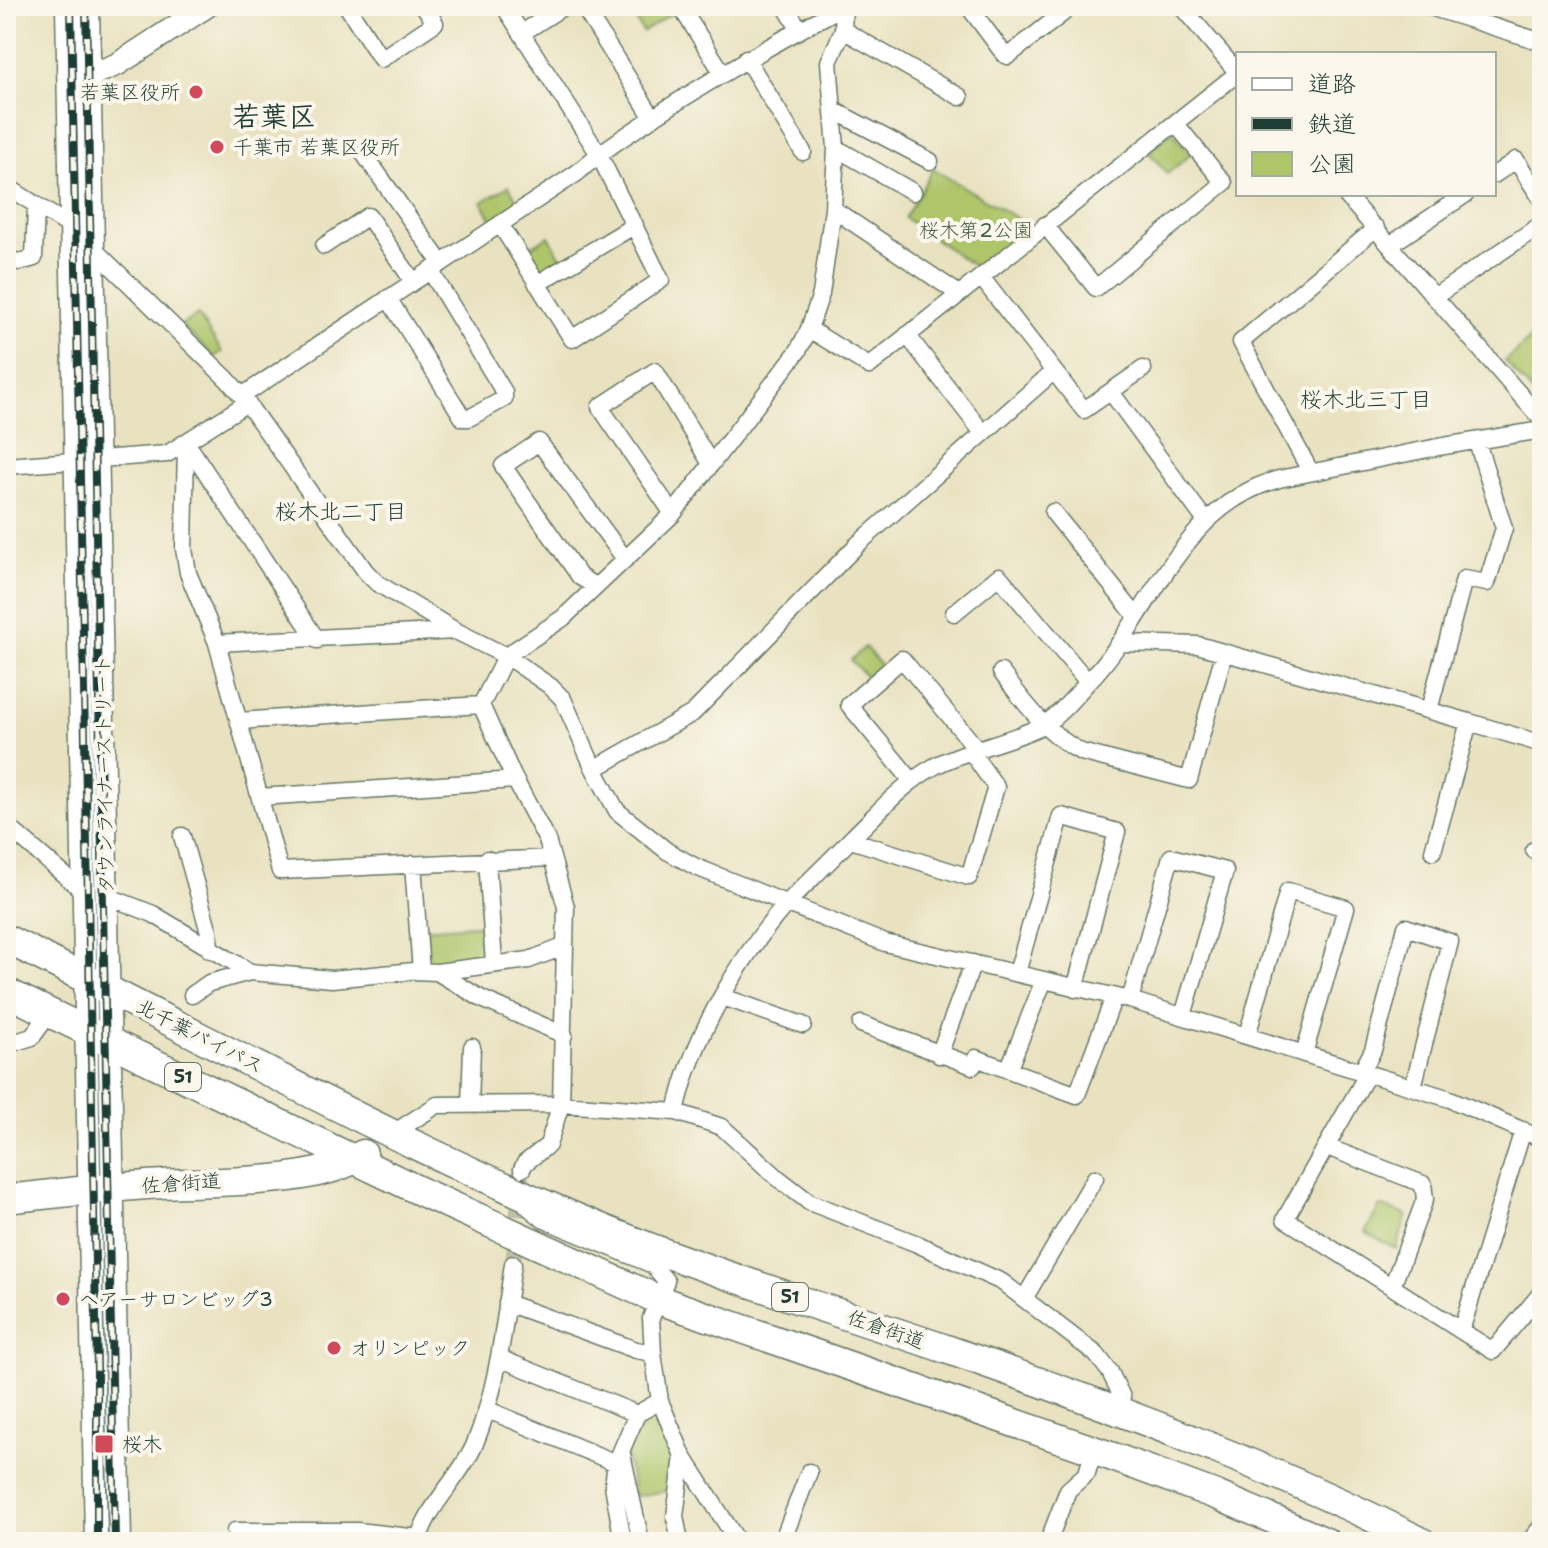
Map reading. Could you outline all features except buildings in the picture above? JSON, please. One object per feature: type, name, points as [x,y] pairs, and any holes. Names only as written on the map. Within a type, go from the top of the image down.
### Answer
[{"type":"highway","name":"北千葉バイパス","points":[[6,939],[392,1134]]},
{"type":"highway","name":"51","points":[[6,992],[355,1160],[659,1300],[1094,1450],[1216,1495],[1326,1542]]},
{"type":"highway","name":"佐倉街道","points":[[6,1199],[100,1189],[303,1176],[335,1169],[355,1160],[392,1134],[647,1246],[1114,1408],[1288,1480],[1387,1534],[1422,1542]]},
{"type":"street","name":"タウンライナーストリート","points":[[67,6],[71,227],[86,459],[107,896],[97,983]]},
{"type":"street","name":"タウンライナーストリート","points":[[88,6],[94,250],[86,459],[84,892],[97,983],[98,1037],[100,1189],[96,1542]]},
{"type":"street","points":[[89,76],[118,64],[207,6]]},
{"type":"street","points":[[347,6],[381,59],[435,23],[424,6]]},
{"type":"street","points":[[500,224],[572,339],[661,280],[598,153],[504,6]]},
{"type":"street","points":[[522,33],[564,6]]},
{"type":"street","points":[[583,6],[653,118]]},
{"type":"street","points":[[680,6],[722,72]]},
{"type":"street","points":[[785,6],[800,30]]},
{"type":"street","points":[[6,466],[167,454],[388,298],[577,173],[598,153],[722,72],[844,6]]},
{"type":"street","points":[[481,705],[506,656],[563,618],[673,514],[778,380],[809,329],[821,294],[833,209],[836,148],[829,62],[843,30],[844,6]]},
{"type":"street","points":[[975,6],[972,11],[1008,56],[1072,6]]},
{"type":"street","points":[[1181,6],[1236,71]]},
{"type":"street","points":[[1427,6],[1478,14],[1542,42]]},
{"type":"street","points":[[843,30],[960,97]]},
{"type":"street","points":[[746,58],[803,152]]},
{"type":"street","points":[[809,329],[869,366],[1236,75]]},
{"type":"street","points":[[833,110],[930,161]]},
{"type":"street","points":[[1045,225],[1096,288],[1224,183],[1175,123]]},
{"type":"street","points":[[836,148],[913,192]]},
{"type":"street","points":[[364,154],[435,266],[504,392],[504,399],[469,418],[463,418],[388,298]]},
{"type":"street","points":[[1496,174],[1516,160],[1542,200]]},
{"type":"street","points":[[6,186],[71,227],[244,399],[366,572],[377,583],[456,631],[506,656],[550,686],[563,699],[594,769],[617,811],[667,851],[696,867],[885,943],[1183,1016],[1413,1087],[1465,1105],[1542,1139]]},
{"type":"street","points":[[1347,196],[1542,420]]},
{"type":"street","points":[[1390,245],[1463,196]]},
{"type":"street","points":[[6,259],[20,262],[34,258],[36,205]]},
{"type":"street","points":[[833,209],[959,294]]},
{"type":"street","points":[[324,246],[368,216],[413,281]]},
{"type":"street","points":[[1434,297],[1542,224]]},
{"type":"street","points":[[537,284],[635,225]]},
{"type":"street","points":[[1310,471],[1241,342],[1376,228]]},
{"type":"street","points":[[981,277],[1084,410],[1143,369]]},
{"type":"street","points":[[907,335],[983,433]]},
{"type":"street","points":[[673,514],[600,407],[655,371],[711,464]]},
{"type":"street","points":[[594,769],[693,713],[857,545],[1054,371]]},
{"type":"street","points":[[1111,392],[1205,520]]},
{"type":"street","points":[[676,1112],[689,1063],[707,1023],[772,920],[787,903],[912,781],[935,766],[1045,724],[1088,682],[1121,643],[1178,551],[1205,520],[1266,482],[1310,471],[1542,430]]},
{"type":"street","points":[[186,442],[317,640]]},
{"type":"street","points":[[186,442],[184,549],[188,573],[217,643],[280,871],[552,858]]},
{"type":"street","points":[[595,586],[580,577],[503,466],[539,442],[625,559]]},
{"type":"street","points":[[1429,710],[1464,579],[1487,583],[1504,528],[1477,442]]},
{"type":"street","points":[[1053,512],[1136,616]]},
{"type":"street","points":[[954,613],[999,576],[1088,682]]},
{"type":"street","points":[[217,643],[456,631]]},
{"type":"street","points":[[1121,643],[1198,645],[1542,744]]},
{"type":"street","points":[[1001,672],[1067,745],[1081,752],[1189,780],[1224,653]]},
{"type":"street","points":[[851,840],[969,877],[996,787],[974,751],[902,659],[849,705],[912,781]]},
{"type":"street","points":[[239,721],[481,705]]},
{"type":"street","points":[[481,705],[547,840],[566,907],[561,1104],[548,1145],[522,1169]]},
{"type":"street","points":[[1433,851],[1469,722]]},
{"type":"street","points":[[260,797],[515,780]]},
{"type":"street","points":[[1017,973],[1061,816],[1117,832],[1075,989]]},
{"type":"street","points":[[6,825],[84,892]]},
{"type":"street","points":[[182,836],[209,932],[210,950]]},
{"type":"street","points":[[861,1024],[939,1055],[973,1066],[976,1058],[1077,1095],[1122,999],[1171,857],[1225,871],[1183,1016]]},
{"type":"street","points":[[487,859],[494,964]]},
{"type":"street","points":[[413,864],[429,971]]},
{"type":"street","points":[[1247,1036],[1288,891],[1346,908],[1304,1054]]},
{"type":"street","points":[[107,896],[153,914],[250,972]]},
{"type":"street","points":[[1413,1087],[1450,942],[1406,927],[1365,1072],[1327,1147],[1285,1219],[1493,1351],[1542,1292]]},
{"type":"street","points":[[192,995],[209,983],[250,972],[332,979],[529,960],[563,947]]},
{"type":"street","points":[[939,1055],[973,963]]},
{"type":"street","points":[[429,971],[482,999],[564,1035]]},
{"type":"street","points":[[1009,1068],[1044,980]]},
{"type":"street","points":[[723,997],[803,1025]]},
{"type":"street","points":[[6,1045],[32,1037],[49,1014]]},
{"type":"street","points":[[470,1105],[472,1047]]},
{"type":"street","points":[[392,1134],[437,1105],[561,1104],[676,1112],[722,1127],[809,1202],[1002,1282],[1096,1354],[1110,1372],[1122,1397],[1114,1408]]},
{"type":"street","points":[[1461,1331],[1523,1130]]},
{"type":"street","points":[[1327,1147],[1423,1184],[1425,1199],[1392,1287]]},
{"type":"street","points":[[1024,1299],[1095,1178]]},
{"type":"street","points":[[494,1180],[543,1219],[653,1265],[666,1281],[651,1318],[660,1401],[683,1456],[738,1542]]},
{"type":"street","name":"タウンライナーストリート","points":[[100,1189],[117,1368],[120,1542]]},
{"type":"street","points":[[235,1531],[357,1531],[418,1540],[472,1449],[488,1410],[513,1264]]},
{"type":"street","points":[[507,1303],[636,1350],[653,1353]]},
{"type":"street","points":[[499,1358],[637,1414]]},
{"type":"street","points":[[623,1542],[613,1485],[618,1456],[637,1414],[660,1401]]},
{"type":"street","points":[[488,1410],[618,1456]]},
{"type":"street","points":[[1048,1542],[1068,1490],[1087,1473],[1094,1450]]},
{"type":"street","points":[[618,1456],[641,1542]]},
{"type":"street","points":[[680,1542],[675,1516],[683,1456]]},
{"type":"street","points":[[782,1542],[809,1472]]},
{"type":"street","points":[[1529,1542],[1542,1526]]},
{"type":"green space","points":[[627,6],[670,6],[674,12],[643,32]]},
{"type":"green space","points":[[1172,131],[1191,154],[1167,174],[1149,152]]},
{"type":"green space","name":"桜木第2公園","points":[[933,169],[1034,228],[979,270],[905,218]]},
{"type":"green space","points":[[509,186],[520,206],[493,222],[482,202]]},
{"type":"green space","points":[[549,236],[563,261],[543,272],[537,270],[525,249]]},
{"type":"green space","points":[[198,315],[222,352],[214,357],[181,325]]},
{"type":"green space","points":[[1533,336],[1542,349],[1542,404],[1505,361]]},
{"type":"green space","points":[[865,647],[882,667],[868,679],[851,660]]},
{"type":"green space","points":[[487,924],[489,957],[483,961],[431,964],[426,959],[423,929]]},
{"type":"green space","points":[[1380,1206],[1407,1215],[1396,1249],[1365,1232]]},
{"type":"green space","points":[[658,1408],[676,1457],[672,1490],[635,1496],[624,1448],[639,1415]]},
{"type":"tunnel","points":[[513,1264],[522,1169]]},
{"type":"railway","points":[[71,6],[97,1370],[97,1542]]},
{"type":"railway","points":[[86,6],[115,1542]]},
{"type":"place","name":"若葉区役所","points":[[196,92]]},
{"type":"place","name":"千葉市 若葉区役所","points":[[217,147]]},
{"type":"place","name":"ヘアーサロンビッグ3","points":[[63,1299]]},
{"type":"place","name":"オリンピック","points":[[334,1348]]},
{"type":"place","name":"桜木","points":[[104,1444]]},
{"type":"district","name":"若葉区","points":[[274,116]]},
{"type":"district","name":"桜木北三丁目","points":[[1366,399]]},
{"type":"district","name":"桜木北二丁目","points":[[341,511]]}]
